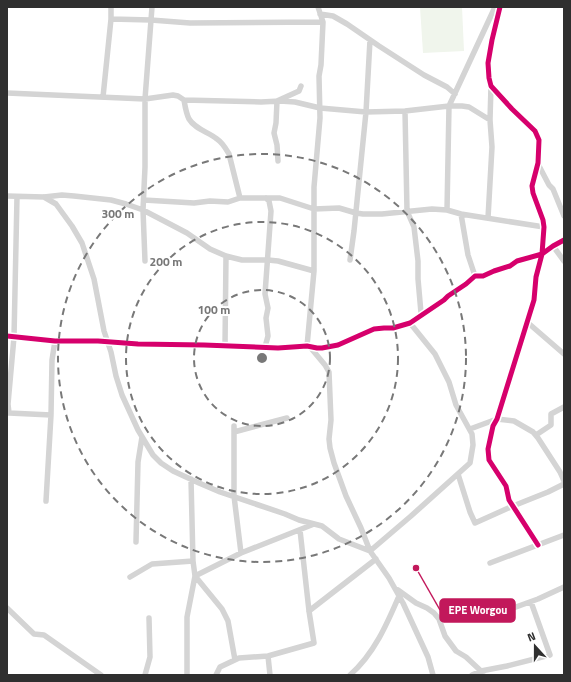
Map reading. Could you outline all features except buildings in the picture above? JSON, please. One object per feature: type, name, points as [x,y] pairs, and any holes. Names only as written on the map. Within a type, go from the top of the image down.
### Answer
[{"type":"street","points":[[103,97],[111,7]]},
{"type":"street","points":[[145,261],[143,210],[145,167],[145,99],[152,7]]},
{"type":"street","points":[[318,7],[323,22],[319,76],[320,118],[315,171],[314,270],[308,347],[325,365],[329,372],[331,420],[329,439],[331,455],[346,496],[370,550],[400,596],[428,657],[433,675]]},
{"type":"street","points":[[447,210],[449,106],[495,7]]},
{"type":"street","points":[[488,218],[492,148],[490,120],[491,86],[488,63],[500,7]]},
{"type":"street","points":[[320,14],[333,16],[347,24],[418,71],[447,87],[454,94]]},
{"type":"street","points":[[111,20],[151,20],[190,23],[323,22]]},
{"type":"street","points":[[350,260],[366,112],[370,40]]},
{"type":"street","points":[[277,101],[299,91],[301,86]]},
{"type":"street","points":[[491,86],[512,110],[535,132],[538,140],[538,163],[532,186],[533,193],[543,220],[544,227],[542,254],[536,277],[534,300],[497,418],[493,426],[488,449],[489,460],[506,486],[509,500],[538,544]]},
{"type":"street","points":[[7,93],[60,94],[145,99],[173,95],[184,100],[295,102],[320,108],[366,112],[405,111],[462,106],[469,107],[490,120]]},
{"type":"street","points":[[184,100],[185,109],[189,120],[217,139],[229,154],[240,198]]},
{"type":"street","points":[[277,101],[274,133],[277,145],[278,161]]},
{"type":"street","points":[[405,111],[406,211],[414,227],[422,315]]},
{"type":"street","points":[[538,163],[553,190],[564,216]]},
{"type":"street","points":[[7,196],[44,197],[62,195],[121,203],[143,210],[188,233],[210,249],[226,256],[242,260],[278,261],[314,270]]},
{"type":"street","points":[[17,196],[14,337],[8,413],[52,415]]},
{"type":"street","points":[[44,197],[56,204],[82,243],[94,279],[104,331],[122,395],[142,437],[153,455],[161,463],[173,471],[213,489],[299,520],[322,526],[339,539],[370,550]]},
{"type":"street","points":[[144,200],[194,203],[210,200],[228,202],[240,198],[280,198],[314,209],[339,208],[356,213],[382,214],[432,209],[447,210],[461,214],[544,227]]},
{"type":"street","points":[[265,347],[268,336],[266,318],[268,308],[265,294],[271,212],[270,201],[266,198]]},
{"type":"street","points":[[461,214],[468,255],[475,276]]},
{"type":"street","points":[[7,336],[54,341],[138,344],[290,348],[330,347],[374,329],[393,328],[410,323],[444,300],[475,276],[483,276],[510,266],[518,261],[542,254],[552,246],[564,240]]},
{"type":"street","points":[[552,246],[564,261]]},
{"type":"street","points":[[225,346],[226,256]]},
{"type":"street","points":[[527,322],[564,354]]},
{"type":"street","points":[[370,550],[412,516],[470,463],[473,446],[470,429],[456,405],[449,382],[435,354],[410,323]]},
{"type":"street","points":[[46,501],[52,415],[52,360],[54,341]]},
{"type":"street","points":[[536,436],[551,425],[550,414],[564,407]]},
{"type":"street","points":[[241,553],[234,496],[234,429],[286,418]]},
{"type":"street","points":[[458,474],[475,523],[548,492],[564,483],[560,472],[533,432],[514,421],[497,418],[470,429]]},
{"type":"street","points":[[136,542],[138,462],[142,437]]},
{"type":"street","points":[[187,675],[187,617],[195,576],[193,561],[192,479]]},
{"type":"street","points":[[195,576],[241,553],[314,524]]},
{"type":"street","points":[[216,675],[220,668],[239,658],[268,656],[314,643],[300,530]]},
{"type":"street","points":[[490,563],[564,535]]},
{"type":"street","points":[[309,611],[376,559]]},
{"type":"street","points":[[130,577],[152,564],[193,561]]},
{"type":"street","points":[[195,576],[222,609],[228,621],[235,660]]},
{"type":"street","points":[[502,612],[531,602],[564,587]]},
{"type":"street","points":[[395,589],[434,613],[439,620],[445,636],[456,651],[466,657],[482,673]]},
{"type":"street","points":[[350,675],[360,666],[385,629],[400,596]]},
{"type":"street","points":[[472,675],[550,655],[531,602]]},
{"type":"street","points":[[7,608],[34,634],[44,635],[101,675]]},
{"type":"street","points":[[145,675],[150,657],[149,618]]},
{"type":"street","points":[[268,656],[270,675]]},
{"type":"shaded area","points":[[420,7],[462,7],[464,51],[423,53]]},
{"type":"cycle path","points":[[500,7],[488,63],[489,78],[491,86],[535,131],[539,140],[538,163],[532,186],[544,227],[542,254],[536,277],[534,300],[497,419],[493,426],[488,449],[489,460],[506,486],[509,500],[538,545]]},
{"type":"cycle path","points":[[7,336],[55,341],[98,341],[138,344],[278,348],[307,346],[322,348],[338,345],[374,329],[393,328],[410,323],[444,300],[475,276],[483,276],[510,266],[517,261],[542,254],[564,240]]},
{"type":"place","name":"EPE Worgou","points":[[416,568]]}]
